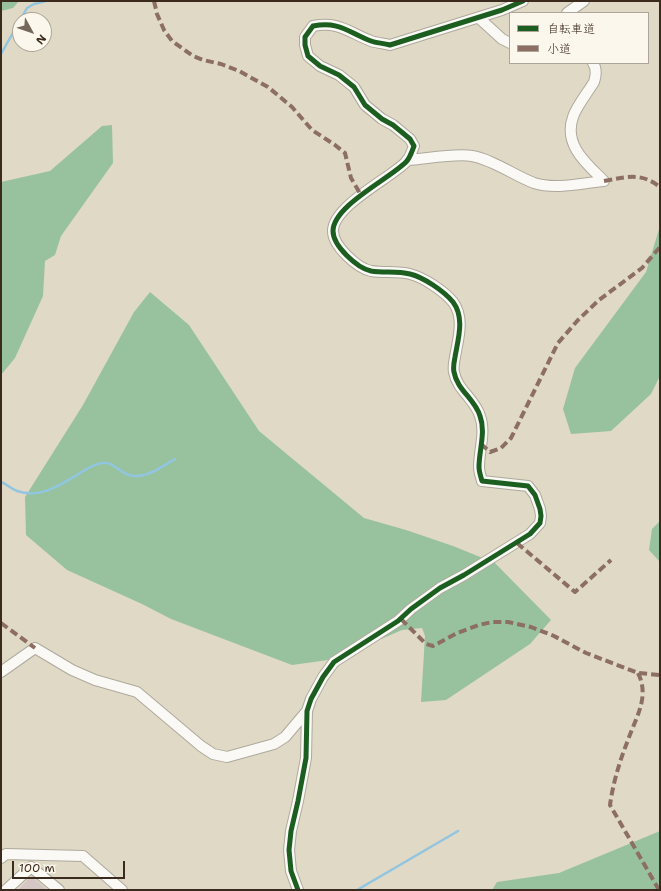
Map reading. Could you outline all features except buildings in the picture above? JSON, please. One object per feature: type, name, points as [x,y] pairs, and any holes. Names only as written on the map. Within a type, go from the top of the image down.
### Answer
[{"type":"street","points":[[298,890],[291,871],[291,831],[306,758],[307,711],[311,699],[323,677],[334,662],[398,621],[440,588],[464,575],[530,534],[540,523],[540,509],[535,495],[528,486],[482,481],[478,468],[483,429],[480,415],[474,403],[459,385],[454,372],[459,317],[452,301],[434,285],[411,274],[370,271],[360,266],[337,245],[333,232],[334,224],[341,214],[356,199],[396,171],[407,160],[414,146],[410,139],[365,105],[354,87],[339,75],[320,66],[308,56],[305,45],[305,37],[313,26],[323,24],[333,25],[372,41],[390,44],[478,18],[523,1]]},
{"type":"street","points":[[568,12],[584,1]]},
{"type":"street","points":[[478,18],[502,39],[509,42]]},
{"type":"street","points":[[407,160],[472,156],[493,163],[535,183],[548,186],[604,180],[581,157],[574,148],[571,139],[573,117],[596,76],[596,67],[594,64]]},
{"type":"street","points":[[1,672],[35,648],[72,670],[95,680],[138,692],[200,746],[213,754],[227,757],[274,744],[285,737],[307,711]]},
{"type":"street","points":[[1,858],[6,854],[83,856],[122,890]]},
{"type":"street","points":[[6,890],[31,868],[59,890]]},
{"type":"green space","points":[[1,1],[19,1],[13,8],[1,11]]},
{"type":"green space","points":[[112,125],[113,163],[61,236],[55,255],[45,261],[43,296],[15,358],[1,375],[1,182],[50,171],[102,126]]},
{"type":"green space","points":[[660,226],[660,376],[651,394],[611,431],[571,434],[563,409],[575,368],[646,272]]},
{"type":"green space","points":[[150,292],[189,325],[259,431],[364,518],[453,546],[495,563],[551,620],[530,644],[446,700],[421,702],[425,636],[422,628],[402,630],[335,659],[292,665],[171,619],[142,604],[67,570],[26,535],[25,497],[83,405],[134,312]]},
{"type":"green space","points":[[660,521],[660,562],[649,550],[652,529]]},
{"type":"green space","points":[[660,831],[660,890],[492,890],[497,882],[559,873]]},
{"type":"waterway","points":[[1,54],[27,8],[34,4],[46,1]]},
{"type":"waterway","points":[[1,482],[17,491],[26,493],[42,492],[50,490],[99,464],[110,464],[126,474],[141,476],[154,472],[175,459]]},
{"type":"waterway","points":[[357,890],[458,831]]},
{"type":"marked path","points":[[154,1],[157,14],[164,30],[172,41],[193,56],[239,71],[268,87],[292,107],[312,130],[345,153],[351,178],[361,195]]},
{"type":"marked path","points":[[604,181],[627,177],[640,177],[653,182],[660,187]]},
{"type":"marked path","points":[[481,444],[490,452],[501,448],[511,438],[558,343],[578,320],[599,300],[642,268],[660,247]]},
{"type":"marked path","points":[[517,543],[575,592],[611,560]]},
{"type":"marked path","points":[[401,619],[426,644],[433,646],[457,633],[479,625],[492,622],[508,622],[531,627],[554,636],[586,653],[638,673],[660,675]]},
{"type":"marked path","points":[[1,623],[35,648]]},
{"type":"marked path","points":[[638,673],[643,690],[642,699],[638,715],[620,764],[610,805],[659,890]]},
{"type":"cycle path","points":[[298,890],[291,871],[289,850],[291,831],[306,758],[307,711],[311,699],[323,677],[334,662],[398,621],[411,609],[440,588],[464,575],[530,534],[540,523],[541,516],[535,495],[528,486],[482,481],[479,467],[482,422],[478,410],[459,384],[454,370],[460,322],[457,308],[453,302],[444,293],[421,278],[410,274],[371,271],[359,266],[347,256],[334,237],[333,231],[335,222],[342,212],[363,194],[406,162],[414,146],[410,139],[365,105],[354,87],[339,75],[320,66],[308,56],[305,45],[305,37],[313,26],[330,25],[343,28],[373,42],[390,45],[502,10],[523,1]]}]
